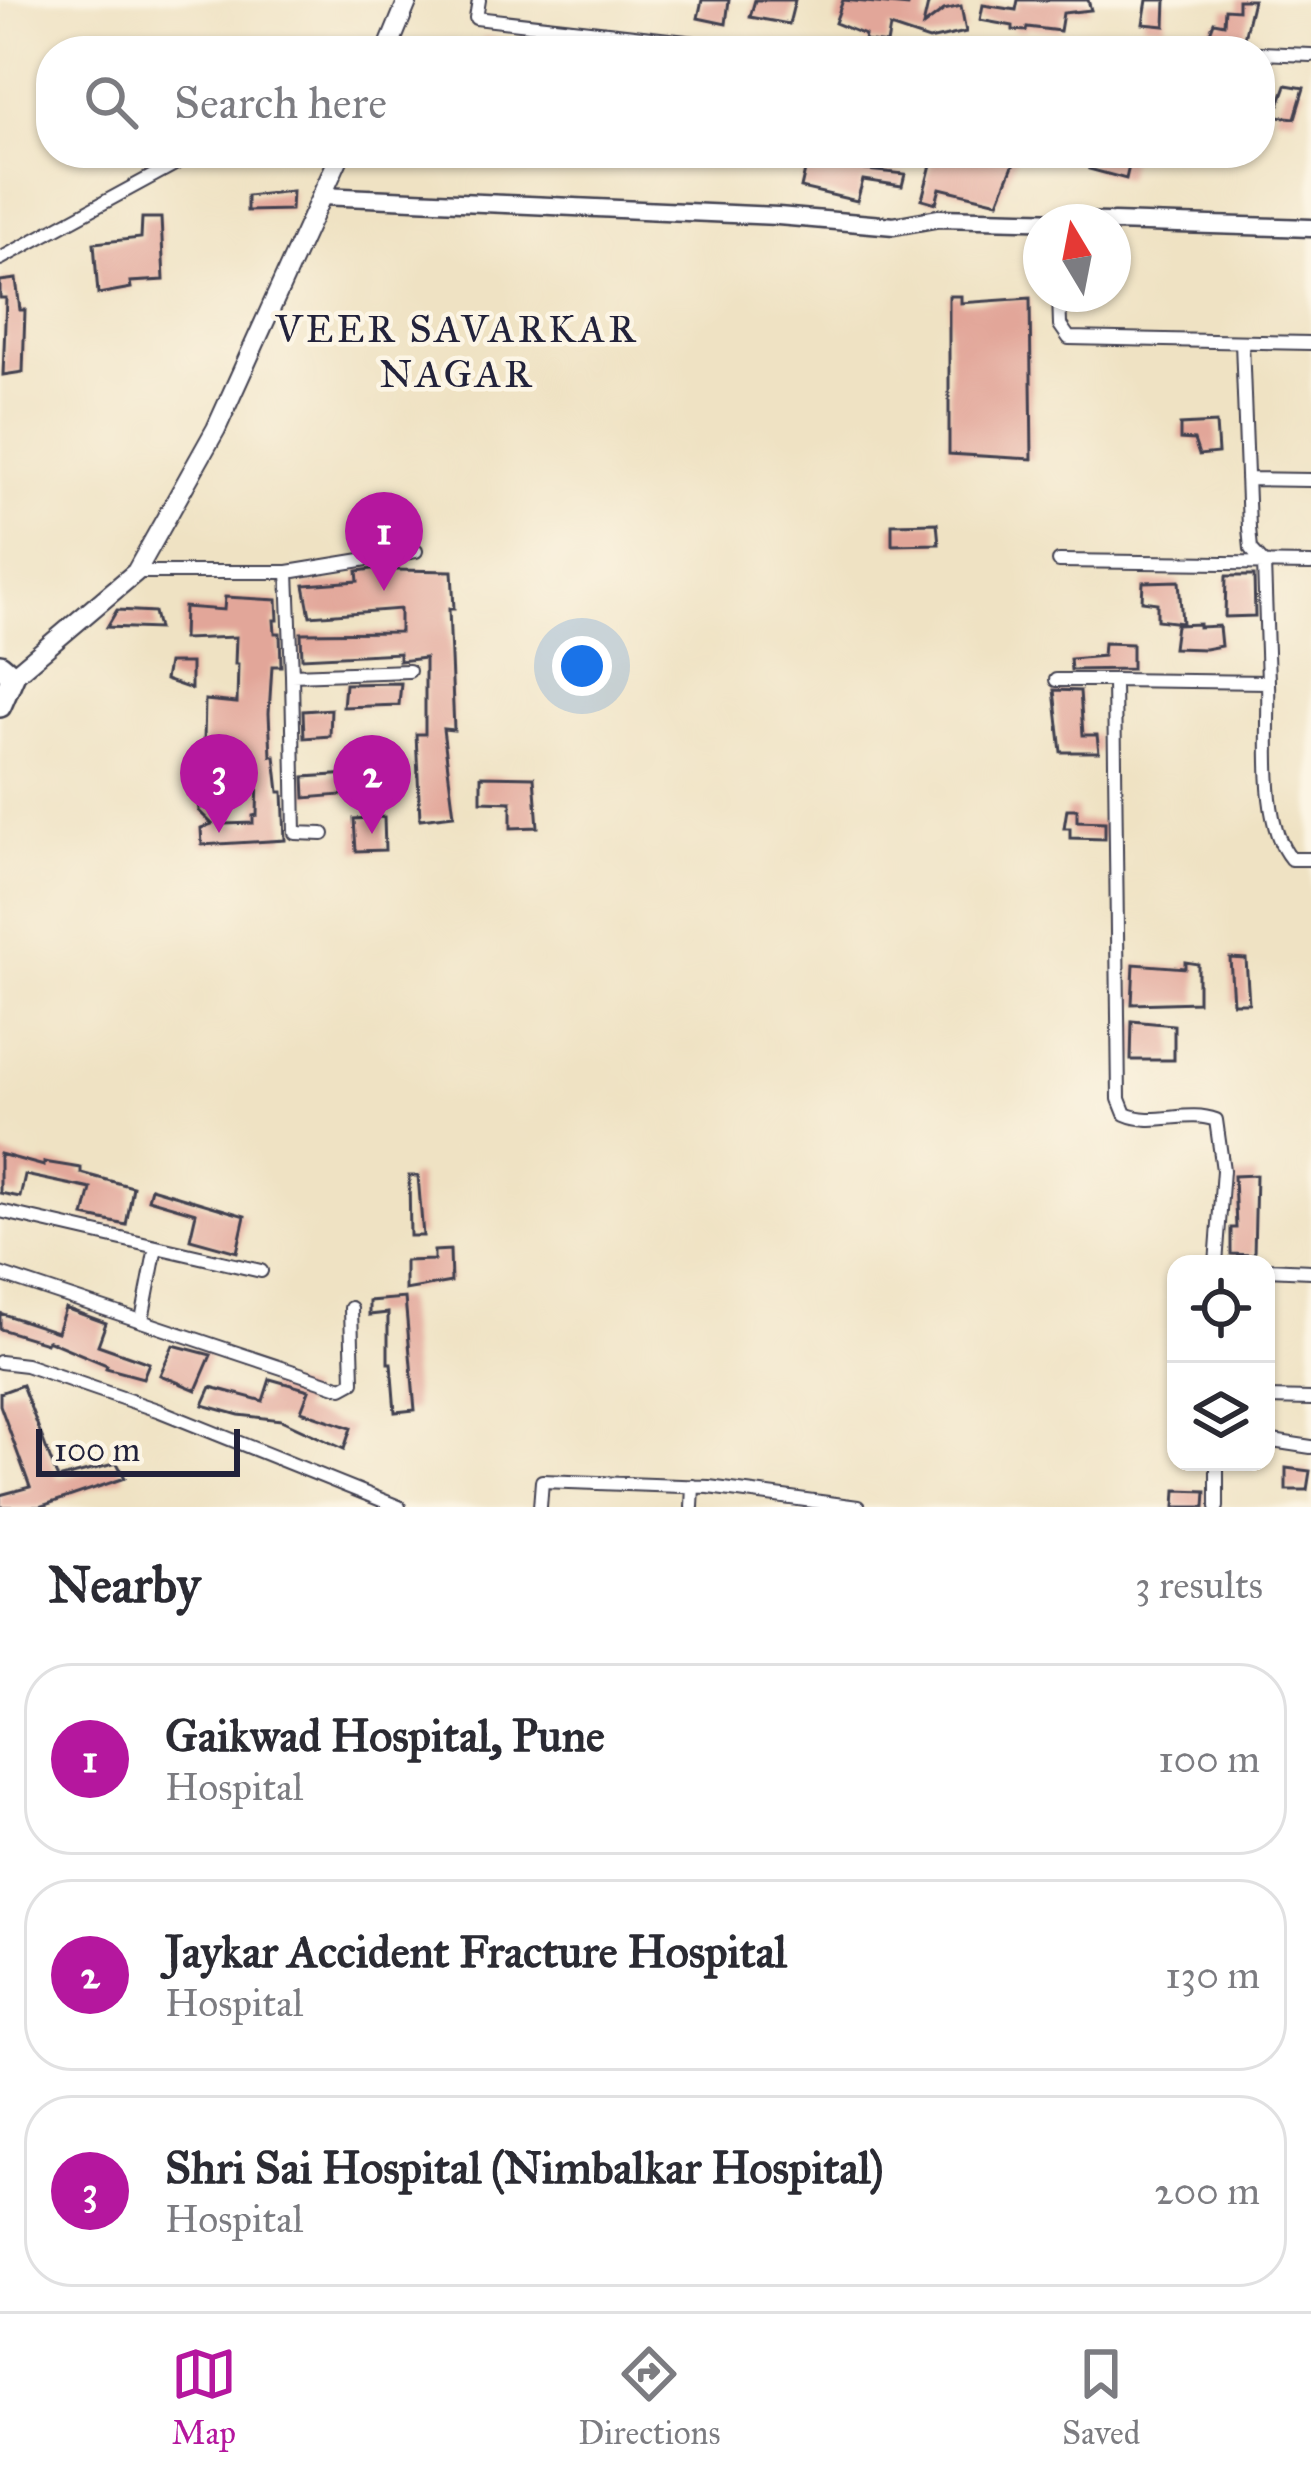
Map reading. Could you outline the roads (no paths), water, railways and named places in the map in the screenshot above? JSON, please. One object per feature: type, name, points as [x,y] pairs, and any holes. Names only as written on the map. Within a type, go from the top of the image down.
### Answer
[{"type":"highway","points":[[0,706],[6,670]]},
{"type":"main road","points":[[393,36],[408,0]]},
{"type":"main road","points":[[6,670],[136,572],[216,429],[334,168]]},
{"type":"street","points":[[479,0],[476,18],[634,36]]},
{"type":"street","points":[[1275,54],[1311,55]]},
{"type":"street","points":[[0,260],[168,168]]},
{"type":"street","points":[[321,196],[778,216],[894,226],[939,218],[1023,220]]},
{"type":"street","points":[[1131,223],[1311,228]]},
{"type":"street","points":[[1060,312],[1060,325],[1069,338],[1311,343]]},
{"type":"street","points":[[1242,342],[1251,549],[1264,562],[1272,818],[1279,846],[1291,859],[1311,860]]},
{"type":"street","points":[[1247,478],[1311,480]]},
{"type":"street","points":[[136,572],[287,572],[416,551]]},
{"type":"street","points":[[1059,561],[1311,564]]},
{"type":"street","points":[[287,572],[295,833],[323,834]]},
{"type":"street","points":[[292,675],[409,671]]},
{"type":"street","points":[[1057,680],[1268,682]]},
{"type":"street","points":[[1114,680],[1118,1099],[1125,1114],[1137,1119],[1203,1115],[1216,1120],[1223,1171],[1217,1255]]},
{"type":"street","points":[[0,1210],[261,1271]]},
{"type":"street","points":[[142,1320],[156,1247]]},
{"type":"street","points":[[1275,1269],[1311,1271]]},
{"type":"street","points":[[0,1274],[342,1388],[353,1382],[356,1368],[351,1308]]},
{"type":"street","points":[[0,1362],[26,1365],[160,1411],[399,1507]]},
{"type":"street","points":[[1275,1398],[1311,1399]]},
{"type":"street","points":[[1275,1442],[1311,1448]]},
{"type":"street","points":[[1217,1471],[1217,1507]]},
{"type":"street","points":[[540,1507],[542,1481],[693,1486],[858,1507]]},
{"type":"street","points":[[692,1507],[693,1486]]},
{"type":"place","name":"Gaikwad Hospital, Pune","points":[[384,591]]},
{"type":"place","name":"Shri Sai Hospital (Nimbalkar Hospital)","points":[[219,833]]},
{"type":"place","name":"Jaykar Accident Fracture Hospital","points":[[372,834]]},
{"type":"district","name":"VEER SAVARKAR NAGAR","points":[[457,352]]}]
